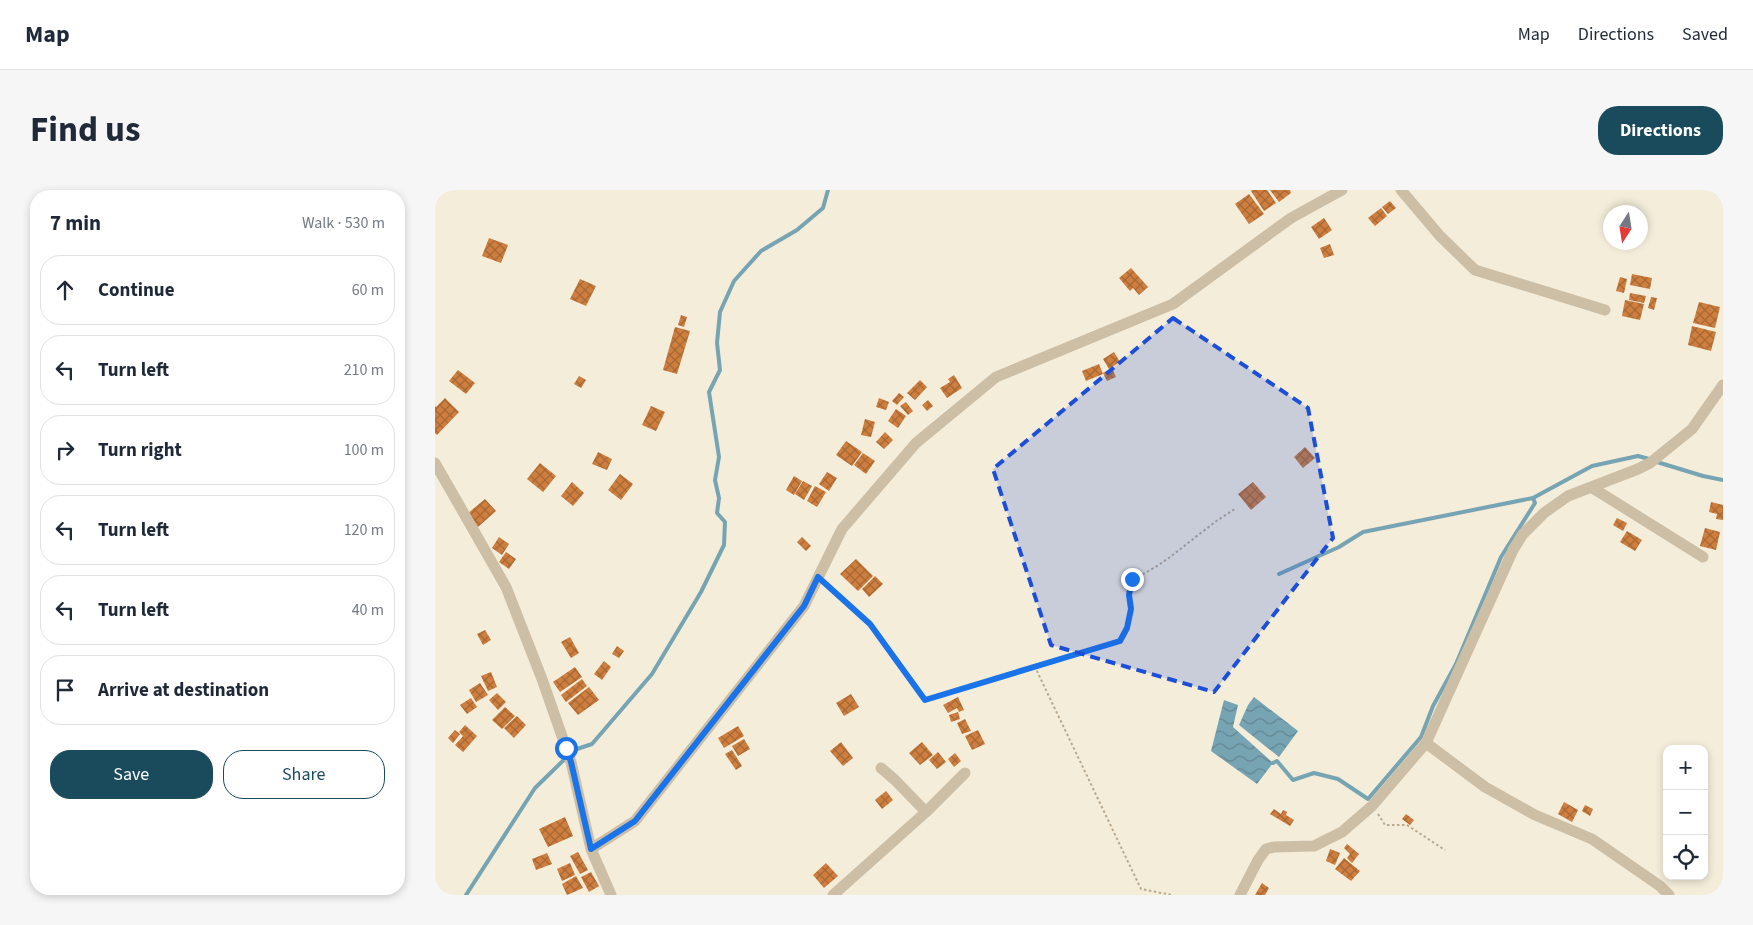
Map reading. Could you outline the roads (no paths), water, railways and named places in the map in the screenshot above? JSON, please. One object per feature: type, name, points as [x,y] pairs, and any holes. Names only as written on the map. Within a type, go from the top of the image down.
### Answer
[{"type":"street","points":[[591,849],[635,821],[804,606],[842,529],[916,443],[996,377],[1173,304],[1291,218],[1342,190]]},
{"type":"street","points":[[1401,190],[1440,236],[1475,270],[1605,310]]},
{"type":"street","points":[[1240,895],[1258,860],[1266,849],[1314,846],[1342,832],[1372,806],[1426,743],[1513,550],[1523,534],[1544,513],[1568,496],[1650,463],[1692,429],[1723,385]]},
{"type":"street","points":[[435,463],[506,587],[542,679],[571,762],[591,849],[611,895]]},
{"type":"street","points":[[1591,487],[1703,558]]},
{"type":"street","points":[[1426,743],[1485,788],[1535,815],[1592,839],[1660,886],[1669,895]]},
{"type":"street","points":[[881,768],[926,812]]},
{"type":"street","points":[[833,895],[926,812],[965,773]]},
{"type":"water","points":[[1254,697],[1298,731],[1279,757],[1239,725],[1248,705]]},
{"type":"water","points":[[1224,700],[1238,705],[1233,727],[1273,763],[1257,784],[1211,751]]},
{"type":"waterway","points":[[466,895],[535,788],[574,750],[592,744],[652,674],[701,592],[724,545],[725,522],[717,513],[719,498],[715,480],[719,457],[709,392],[720,370],[717,343],[720,312],[734,281],[761,251],[797,230],[823,208],[828,190]]},
{"type":"waterway","points":[[1279,574],[1339,547],[1363,532],[1533,498],[1592,466],[1638,456],[1649,459]]},
{"type":"waterway","points":[[1657,462],[1723,480]]},
{"type":"waterway","points":[[1273,763],[1277,761],[1293,780],[1314,773],[1338,779],[1368,799],[1421,737],[1433,706],[1456,664],[1501,557],[1535,503],[1533,498]]}]
